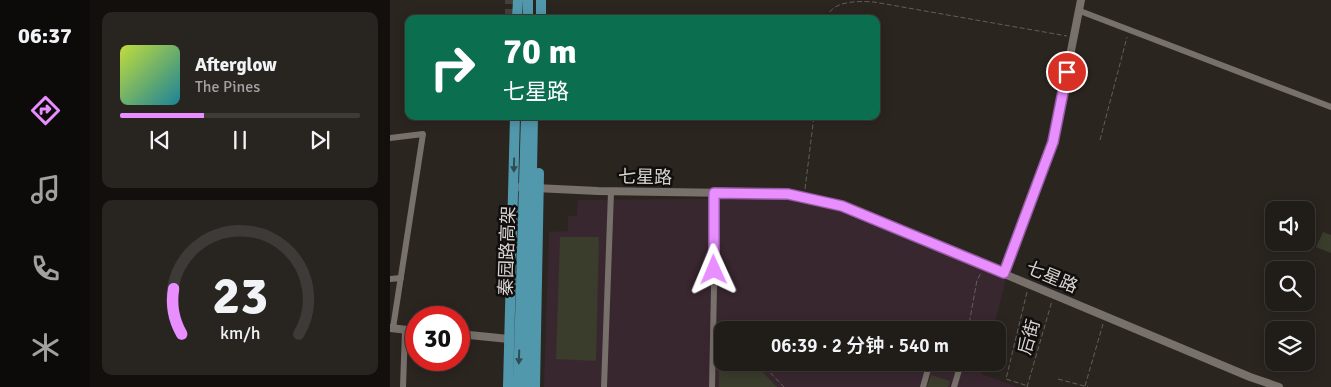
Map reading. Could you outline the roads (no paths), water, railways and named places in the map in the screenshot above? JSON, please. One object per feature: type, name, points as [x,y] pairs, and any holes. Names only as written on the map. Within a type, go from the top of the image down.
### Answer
[{"type":"main road","points":[[517,15],[518,0]]},
{"type":"main road","points":[[528,0],[528,15]]},
{"type":"main road","points":[[535,15],[536,0]]},
{"type":"main road","points":[[541,0],[541,15]]},
{"type":"main road","points":[[512,120],[514,135]]},
{"type":"main road","points":[[508,387],[515,120]]},
{"type":"main road","name":"秦园路高架","points":[[518,387],[526,120]]},
{"type":"main road","name":"秦园路高架","points":[[528,387],[533,120]]},
{"type":"main road","points":[[535,387],[540,120]]},
{"type":"street","points":[[1004,273],[1053,142],[1081,0]]},
{"type":"street","points":[[1080,10],[1331,107]]},
{"type":"street","points":[[390,138],[423,134],[392,328],[405,330],[402,387]]},
{"type":"street","name":"七星路","points":[[514,186],[611,192],[788,194],[842,206],[1241,373],[1279,387]]},
{"type":"street","points":[[604,387],[611,192]]},
{"type":"street","points":[[712,387],[714,193]]},
{"type":"street","points":[[390,279],[401,278]]},
{"type":"street","points":[[470,335],[510,339]]},
{"type":"street","points":[[923,387],[927,371]]},
{"type":"street","points":[[954,387],[959,371]]},
{"type":"tunnel","points":[[510,0],[510,15]]}]
